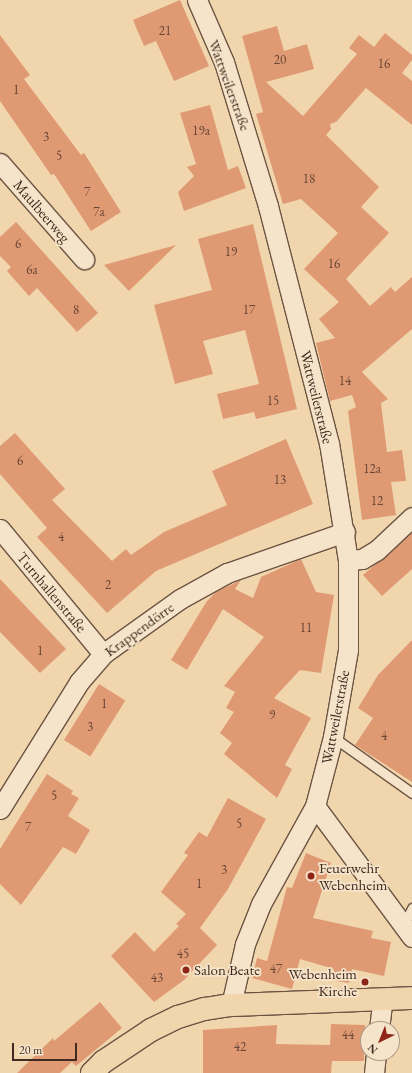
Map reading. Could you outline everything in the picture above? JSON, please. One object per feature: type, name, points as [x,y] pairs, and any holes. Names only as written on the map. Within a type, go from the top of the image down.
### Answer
[{"type":"main road","points":[[92,1073],[109,1058],[151,1030],[178,1017],[231,1005],[412,998]]},
{"type":"street","name":"Wattweilerstraße","points":[[197,0],[224,62],[268,206],[329,443],[345,532],[348,560],[348,650],[333,737],[315,806],[261,904],[245,944],[231,1005]]},
{"type":"street","name":"Maulbeerweg","points":[[0,163],[84,259]]},
{"type":"street","points":[[348,560],[362,559],[377,550],[412,517]]},
{"type":"street","name":"Turnhallenstraße","points":[[0,529],[104,654]]},
{"type":"street","name":"Krappendörre","points":[[0,809],[79,682],[104,654],[180,599],[227,574],[345,532]]},
{"type":"street","points":[[315,806],[410,923]]},
{"type":"street","points":[[381,1021],[384,998]]},
{"type":"street","points":[[374,1073],[375,1061]]},
{"type":"lane","points":[[333,737],[412,793]]},
{"type":"building","points":[[180,0],[209,66],[174,81],[156,41],[144,46],[133,20]]},
{"type":"building","points":[[277,26],[284,51],[307,44],[314,69],[266,82],[303,116],[357,54],[349,48],[359,35],[374,47],[385,33],[412,55],[412,60],[402,73],[412,81],[412,125],[366,88],[336,122],[330,124],[331,129],[326,135],[379,187],[361,207],[389,233],[346,279],[370,306],[391,287],[395,292],[412,277],[412,329],[362,372],[388,399],[381,403],[387,452],[402,450],[406,481],[391,482],[396,515],[362,520],[348,411],[356,407],[352,395],[330,401],[316,343],[335,338],[319,319],[339,302],[304,269],[338,233],[301,199],[283,204],[256,114],[263,112],[242,36]]},
{"type":"building","points":[[0,35],[30,75],[24,79],[81,155],[84,153],[121,212],[91,231],[54,174],[51,175],[0,101]]},
{"type":"building","points":[[210,105],[228,170],[238,166],[246,188],[184,211],[178,192],[194,176],[187,167],[196,164],[180,113]]},
{"type":"building","points":[[16,222],[98,313],[77,332],[37,288],[29,296],[7,271],[11,267],[0,256],[0,237]]},
{"type":"building","points":[[253,224],[297,409],[256,419],[254,412],[223,419],[217,394],[259,384],[245,330],[203,341],[213,374],[175,384],[154,305],[212,290],[198,239]]},
{"type":"building","points":[[176,245],[129,291],[104,265]]},
{"type":"building","points":[[15,433],[65,489],[52,500],[112,561],[126,549],[131,555],[164,532],[227,505],[212,471],[286,439],[313,504],[156,571],[107,613],[37,537],[47,528],[0,474],[0,446]]},
{"type":"building","points":[[412,532],[412,569],[382,596],[363,575]]},
{"type":"building","points":[[301,559],[316,592],[334,595],[321,673],[300,670],[274,698],[311,718],[285,765],[292,769],[277,798],[224,754],[232,743],[220,733],[234,712],[226,708],[235,692],[224,686],[264,637],[223,609],[187,670],[171,660],[207,601],[216,592],[241,580],[235,589],[253,598],[261,577]]},
{"type":"building","points":[[0,579],[66,649],[40,673],[0,632]]},
{"type":"building","points":[[412,640],[412,782],[355,745],[373,718],[358,708],[378,675]]},
{"type":"building","points":[[99,684],[125,700],[90,756],[64,740]]},
{"type":"building","points":[[47,774],[73,791],[71,794],[79,798],[68,816],[90,830],[76,854],[63,847],[21,905],[0,884],[0,849]]},
{"type":"building","points":[[228,798],[266,819],[228,889],[200,928],[217,945],[184,980],[154,1002],[111,956],[135,932],[154,952],[179,926],[176,924],[186,914],[161,892],[188,855],[184,853],[199,832],[207,837]]},
{"type":"building","points":[[306,853],[331,863],[313,918],[373,931],[371,938],[391,942],[384,976],[352,969],[349,983],[332,980],[334,969],[300,959],[292,989],[252,978],[257,958],[267,961],[287,887],[292,888]]},
{"type":"building","points":[[100,1002],[122,1028],[76,1066],[72,1062],[60,1073],[17,1073],[53,1038],[54,1041]]},
{"type":"building","points":[[331,1024],[360,1025],[360,1061],[332,1061],[331,1073],[203,1073],[203,1030],[277,1025],[276,1044],[330,1045]]},
{"type":"place","name":"Feuerwehr Webenheim","points":[[311,876]]},
{"type":"place","name":"Salon Beate","points":[[186,970]]},
{"type":"place","name":"Webenheim Kirche","points":[[365,982]]}]
